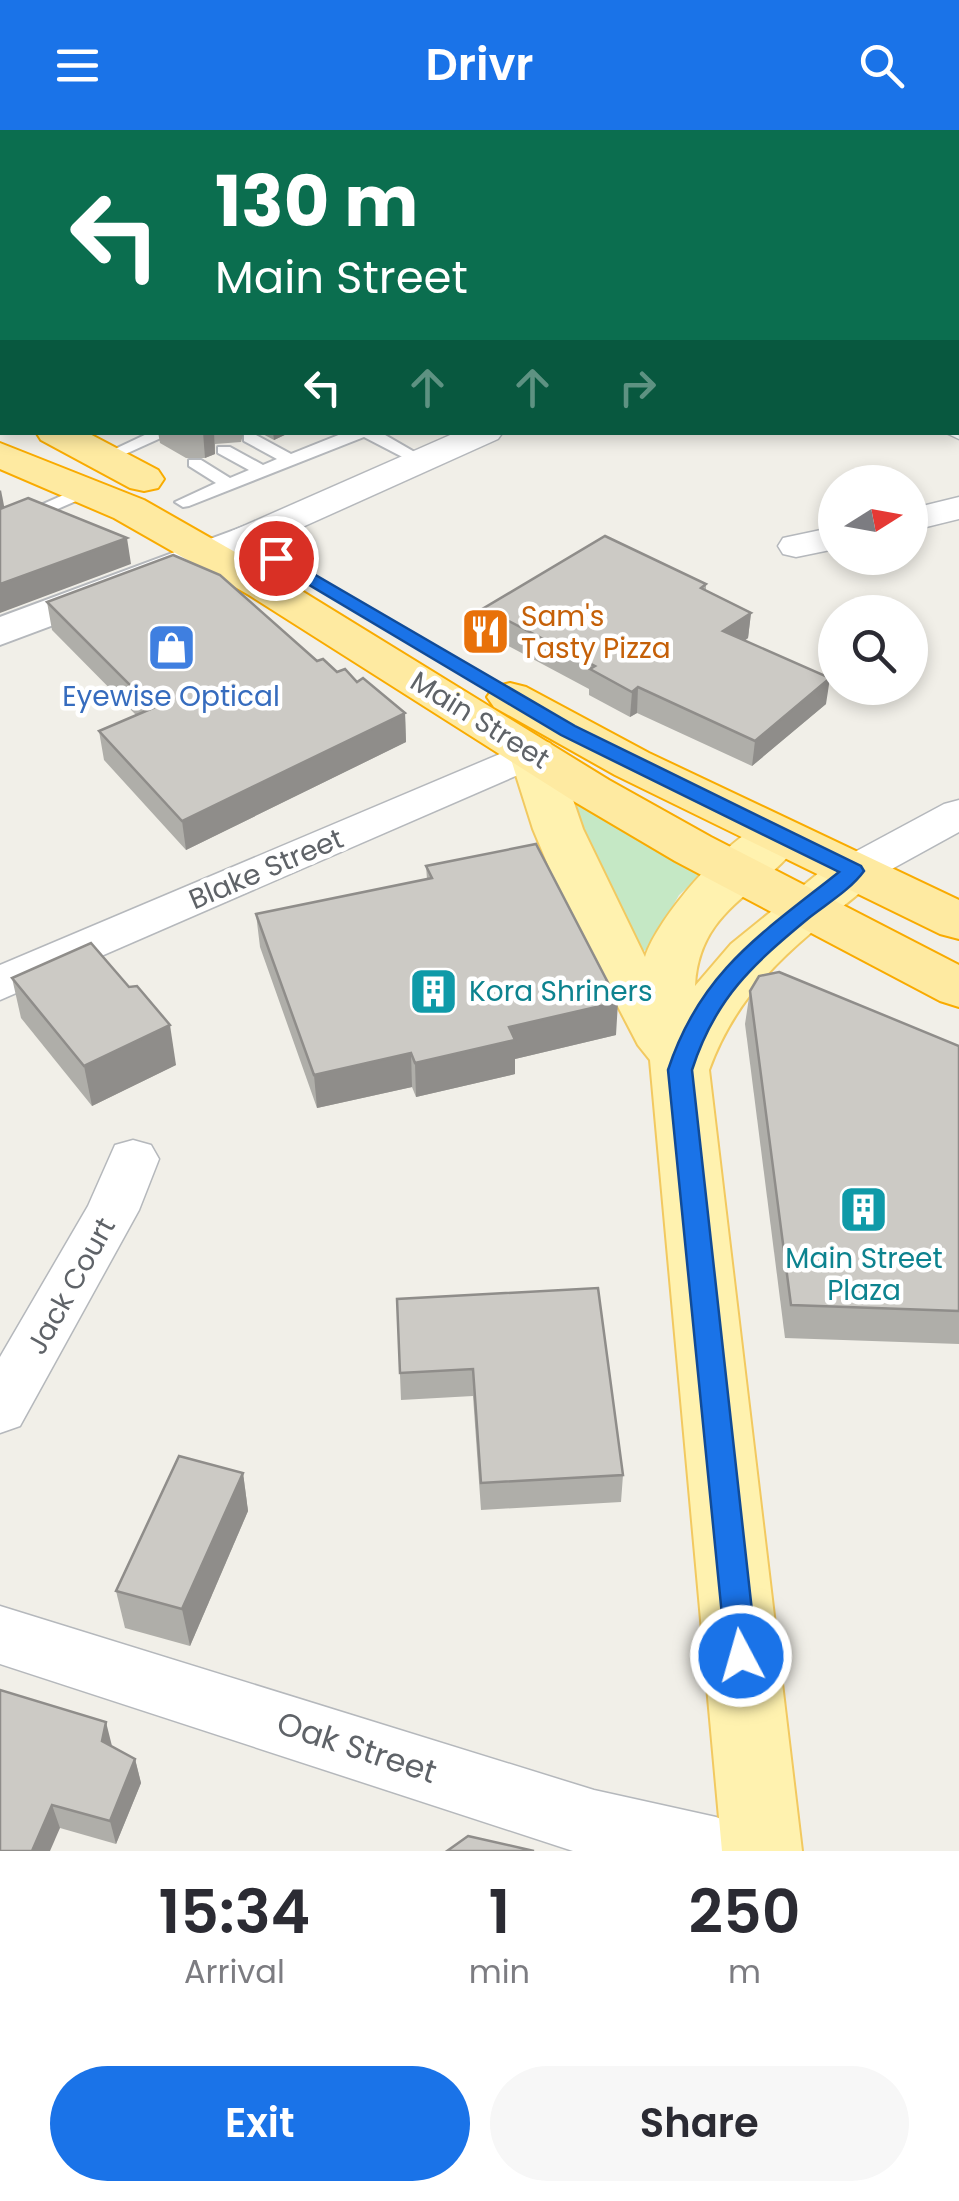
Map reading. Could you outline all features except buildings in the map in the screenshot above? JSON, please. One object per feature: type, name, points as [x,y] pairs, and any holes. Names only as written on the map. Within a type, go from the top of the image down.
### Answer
[{"type":"highway","name":"Main Street","points":[[58,435],[95,474],[226,547],[568,730],[959,921]]},
{"type":"highway","name":"Main Street","points":[[0,454],[95,474],[183,502],[226,547],[533,753],[737,872],[959,988]]},
{"type":"main road","points":[[533,753],[560,835],[620,962],[680,1070]]},
{"type":"main road","points":[[762,1851],[680,1070],[667,992],[671,956],[701,906],[779,836]]},
{"type":"main road","points":[[680,1070],[692,1034],[718,990],[756,950],[854,871]]},
{"type":"street","points":[[0,632],[226,547],[479,435]]},
{"type":"street","points":[[928,516],[959,508]]},
{"type":"street","points":[[796,546],[818,541]]},
{"type":"street","name":"Blake Street","points":[[0,984],[533,753]]},
{"type":"street","points":[[854,871],[959,814]]},
{"type":"street","name":"Jack Court","points":[[0,1409],[114,1210],[133,1158]]},
{"type":"street","name":"Oak Street","points":[[0,1634],[594,1824],[716,1851]]},
{"type":"lane","points":[[183,502],[357,435]]},
{"type":"lane","points":[[370,435],[422,461]]},
{"type":"lane","points":[[250,438],[292,462]]},
{"type":"lane","points":[[0,529],[49,507],[95,474],[163,439]]},
{"type":"lane","points":[[224,450],[264,472]]},
{"type":"lane","points":[[195,463],[229,484]]},
{"type":"lane","points":[[0,508],[16,503],[49,507]]},
{"type":"green space","points":[[568,796],[703,873],[679,895],[648,950],[642,951],[563,798]]},
{"type":"place","name":"Sam's Tasty Pizza","points":[[486,632]]},
{"type":"place","name":"Eyewise Optical","points":[[171,648]]},
{"type":"place","name":"Kora Shriners","points":[[434,991]]},
{"type":"place","name":"Main Street Plaza","points":[[864,1210]]},
{"type":"route","points":[[276,558],[568,730],[854,871],[756,950],[718,990],[692,1034],[680,1070],[741,1656]]}]
